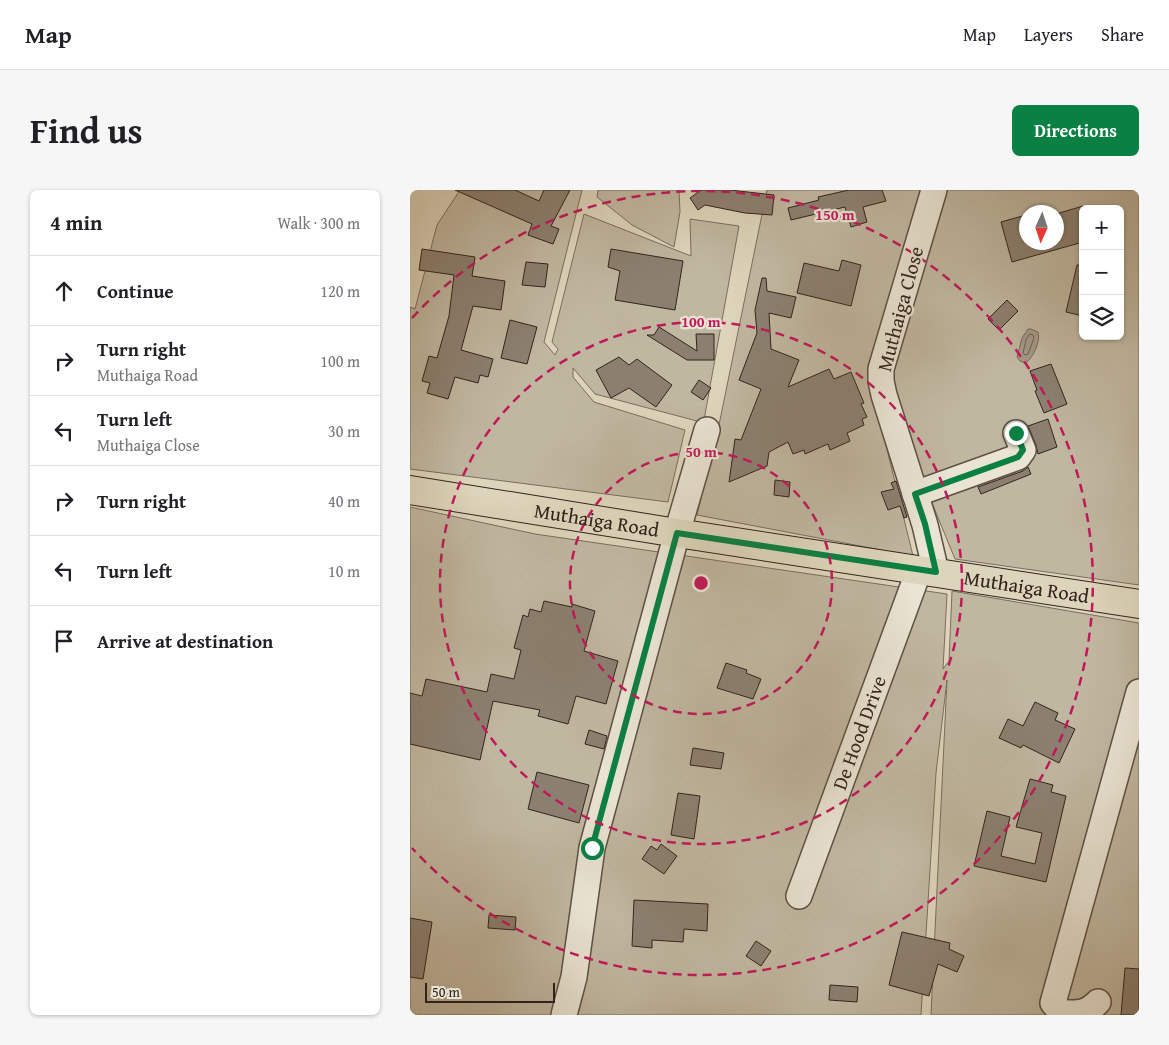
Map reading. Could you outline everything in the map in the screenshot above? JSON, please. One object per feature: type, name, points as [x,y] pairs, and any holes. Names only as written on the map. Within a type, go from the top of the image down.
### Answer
[{"type":"main road","name":"Muthaiga Road","points":[[410,490],[1139,604]]},
{"type":"street","name":"Muthaiga Close","points":[[928,571],[925,524],[884,394],[881,369],[934,190]]},
{"type":"street","points":[[564,1015],[574,977],[592,848],[677,533],[707,430]]},
{"type":"street","points":[[915,494],[1018,457],[1023,450],[1016,433]]},
{"type":"street","name":"De Hood Drive","points":[[799,896],[928,571]]},
{"type":"street","points":[[1098,1002],[1090,1010],[1078,1014],[1062,1013],[1053,1003],[1139,692]]},
{"type":"shaded area","points":[[460,190],[582,190],[544,342],[555,355],[558,349],[552,342],[584,214],[691,256],[690,219],[739,226],[704,420],[697,421],[595,394],[573,368],[573,377],[594,402],[685,430],[668,502],[410,469],[410,307],[415,309],[437,225]]},
{"type":"shaded area","points":[[598,190],[679,190],[680,212],[674,247],[632,225],[597,197]]},
{"type":"shaded area","points":[[767,190],[1139,190],[1139,585],[955,559],[914,459],[903,413],[893,395],[873,392],[913,556],[697,515],[720,420]]},
{"type":"shaded area","points":[[410,507],[535,534],[947,594],[943,669],[949,661],[952,591],[1139,623],[1139,1015],[931,1015],[947,680],[936,773],[921,1015],[410,1015]]},
{"type":"water","points":[[1028,329],[1038,332],[1039,336],[1033,354],[1025,363],[1017,357],[1022,338]]},
{"type":"building","points":[[455,190],[515,190],[539,201],[544,190],[570,190],[551,226],[559,229],[553,244],[528,235],[532,224]]},
{"type":"building","points":[[701,190],[730,190],[774,195],[772,215],[745,213],[705,205],[698,210],[690,198]]},
{"type":"building","points":[[849,190],[882,190],[886,201],[863,207],[867,222],[851,227],[845,207],[791,220],[788,208],[819,200],[818,197]]},
{"type":"building","points":[[1079,207],[1079,243],[1064,247],[1064,212]]},
{"type":"building","points":[[1019,217],[1019,250],[1055,250],[1012,262],[1001,222]]},
{"type":"building","points":[[422,249],[475,257],[472,276],[505,281],[501,310],[473,306],[461,350],[493,359],[488,377],[480,375],[478,383],[455,377],[448,399],[427,393],[430,383],[422,381],[429,356],[437,358],[449,316],[454,275],[419,270]]},
{"type":"building","points":[[611,249],[683,261],[675,310],[615,300],[620,271],[608,267]]},
{"type":"building","points":[[842,260],[861,265],[851,306],[797,293],[804,263],[839,271]]},
{"type":"building","points":[[526,262],[548,264],[545,287],[522,285]]},
{"type":"building","points":[[1077,265],[1079,265],[1079,315],[1066,312]]},
{"type":"building","points":[[762,278],[766,278],[767,291],[796,297],[791,318],[769,313],[771,349],[799,360],[788,387],[829,369],[834,379],[851,372],[864,403],[861,404],[867,417],[862,419],[864,425],[847,433],[850,441],[830,450],[828,444],[805,454],[804,450],[793,454],[788,442],[769,452],[767,466],[729,482],[735,439],[741,440],[761,389],[739,380],[757,333],[755,310]]},
{"type":"building","points":[[1007,300],[1018,311],[999,330],[988,319]]},
{"type":"building","points":[[510,320],[537,327],[527,364],[501,358]]},
{"type":"building","points":[[659,327],[697,351],[696,334],[714,334],[714,360],[687,360],[647,335],[654,335]]},
{"type":"building","points":[[619,357],[629,365],[637,359],[672,385],[656,407],[629,388],[611,398],[596,370]]},
{"type":"building","points":[[1051,364],[1067,404],[1044,413],[1035,391],[1037,390],[1030,371]]},
{"type":"building","points":[[699,380],[711,388],[703,400],[691,392]]},
{"type":"building","points":[[1048,419],[1057,447],[1038,454],[1028,426]]},
{"type":"building","points":[[1028,467],[1031,474],[981,494],[978,487],[1023,471]]},
{"type":"building","points":[[775,480],[790,482],[789,497],[774,495]]},
{"type":"building","points":[[896,481],[907,517],[904,518],[900,506],[888,510],[881,492],[894,489],[891,483]]},
{"type":"building","points":[[544,601],[572,607],[572,604],[595,611],[584,651],[618,661],[606,704],[576,696],[568,724],[538,716],[540,710],[493,701],[480,760],[410,744],[410,693],[422,696],[426,679],[487,692],[491,674],[514,679],[521,650],[514,648],[523,615],[528,617],[530,609],[541,612]]},
{"type":"building","points":[[726,663],[747,670],[746,673],[761,679],[753,699],[717,688]]},
{"type":"building","points":[[1035,702],[1058,713],[1055,720],[1075,729],[1059,763],[1023,745],[1021,748],[999,738],[1008,719],[1023,726]]},
{"type":"building","points":[[589,730],[607,736],[604,749],[585,744]]},
{"type":"building","points":[[693,748],[724,753],[721,769],[690,765]]},
{"type":"building","points":[[537,772],[589,785],[579,823],[528,809]]},
{"type":"building","points":[[1030,779],[1053,785],[1051,792],[1066,796],[1046,882],[974,866],[987,811],[1010,817],[1001,856],[1035,864],[1042,833],[1016,827]]},
{"type":"building","points":[[678,793],[700,796],[694,839],[671,835]]},
{"type":"building","points":[[661,844],[677,856],[664,874],[642,859],[651,846],[657,850]]},
{"type":"building","points":[[634,900],[708,904],[707,931],[684,929],[683,942],[652,940],[652,948],[632,946]]},
{"type":"building","points":[[489,915],[516,917],[515,930],[488,928]]},
{"type":"building","points":[[410,918],[432,922],[423,979],[410,977]]},
{"type":"building","points":[[902,932],[950,943],[949,949],[964,956],[957,972],[938,964],[929,996],[889,985]]},
{"type":"building","points":[[756,941],[771,951],[761,966],[746,956]]},
{"type":"building","points":[[1125,968],[1139,969],[1139,1015],[1121,1015]]},
{"type":"building","points":[[830,985],[858,987],[857,1002],[829,1000]]},
{"type":"route","points":[[592,848],[677,533],[936,572],[925,524],[915,494],[1018,457],[1023,450],[1016,433]]}]
